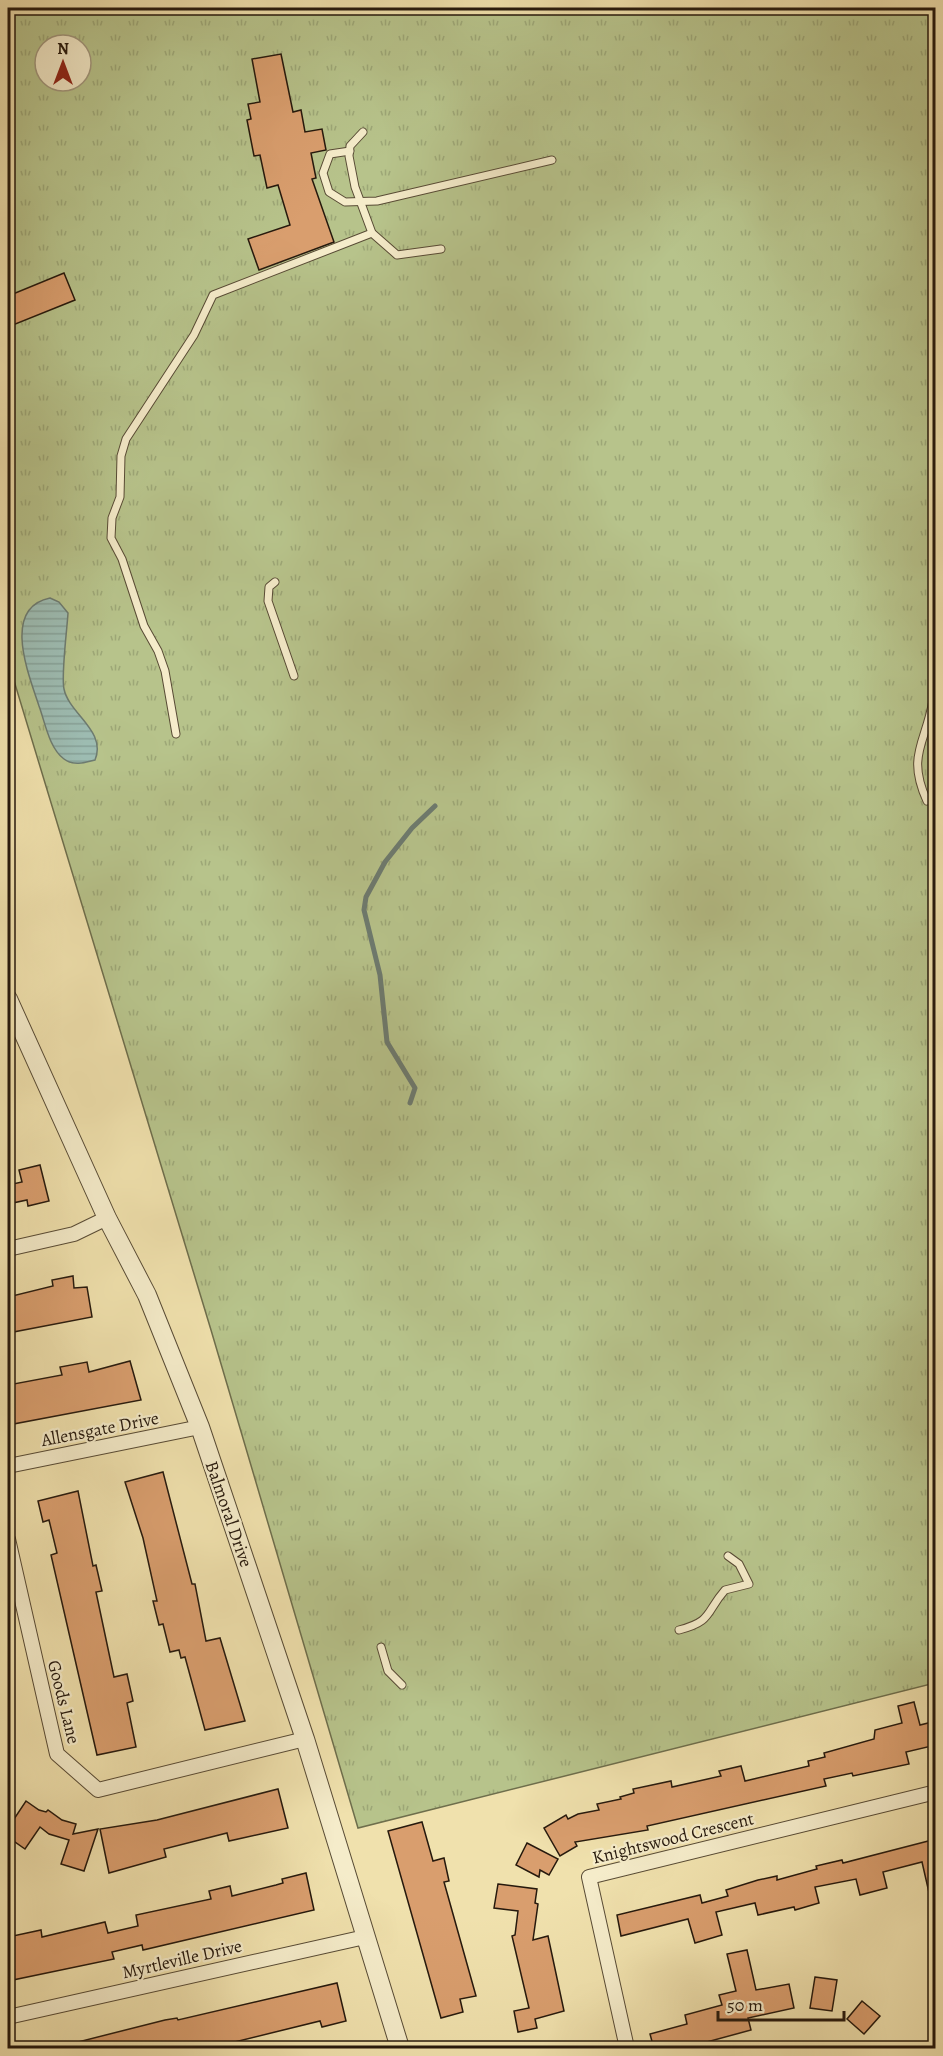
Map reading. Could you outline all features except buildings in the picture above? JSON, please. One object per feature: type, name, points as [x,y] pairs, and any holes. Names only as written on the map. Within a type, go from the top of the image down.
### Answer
[{"type":"street","name":"Balmoral Drive","points":[[8,999],[106,1218],[147,1295],[200,1427],[305,1739],[400,2049]]},
{"type":"street","points":[[8,1249],[74,1234],[106,1218]]},
{"type":"street","name":"Allensgate Drive","points":[[8,1466],[200,1427]]},
{"type":"street","name":"Goods Lane","points":[[8,1539],[57,1754],[98,1790],[305,1739]]},
{"type":"street","name":"Knightswood Crescent","points":[[627,2049],[589,1877],[936,1792]]},
{"type":"street","name":"Myrtleville Drive","points":[[8,2017],[365,1937]]},
{"type":"lane","points":[[363,132],[354,140],[350,152],[355,188],[372,233],[397,255],[441,249]]},
{"type":"lane","points":[[350,152],[330,154],[324,166],[325,183],[335,198],[345,202],[386,200],[552,160]]},
{"type":"lane","points":[[176,734],[165,671],[158,651],[144,626],[122,559],[111,538],[112,518],[120,497],[121,456],[126,439],[194,335],[213,295],[372,233]]},
{"type":"lane","points":[[275,582],[269,587],[268,601],[294,676]]},
{"type":"lane","points":[[927,801],[916,766],[933,700],[936,634]]},
{"type":"lane","points":[[679,1630],[694,1627],[705,1619],[724,1590],[749,1584],[742,1568],[728,1556]]},
{"type":"lane","points":[[381,1647],[388,1671],[402,1685]]},
{"type":"green space","points":[[8,8],[935,8],[935,1683],[358,1828],[211,1330],[8,661]]},
{"type":"water","points":[[50,598],[59,602],[68,613],[64,689],[67,698],[92,731],[96,740],[95,760],[75,763],[67,761],[59,754],[51,742],[25,661],[22,628],[26,615],[35,604]]},
{"type":"waterway","points":[[410,1103],[415,1088],[387,1042],[380,975],[364,910],[366,897],[385,862],[412,828],[435,806]]}]
